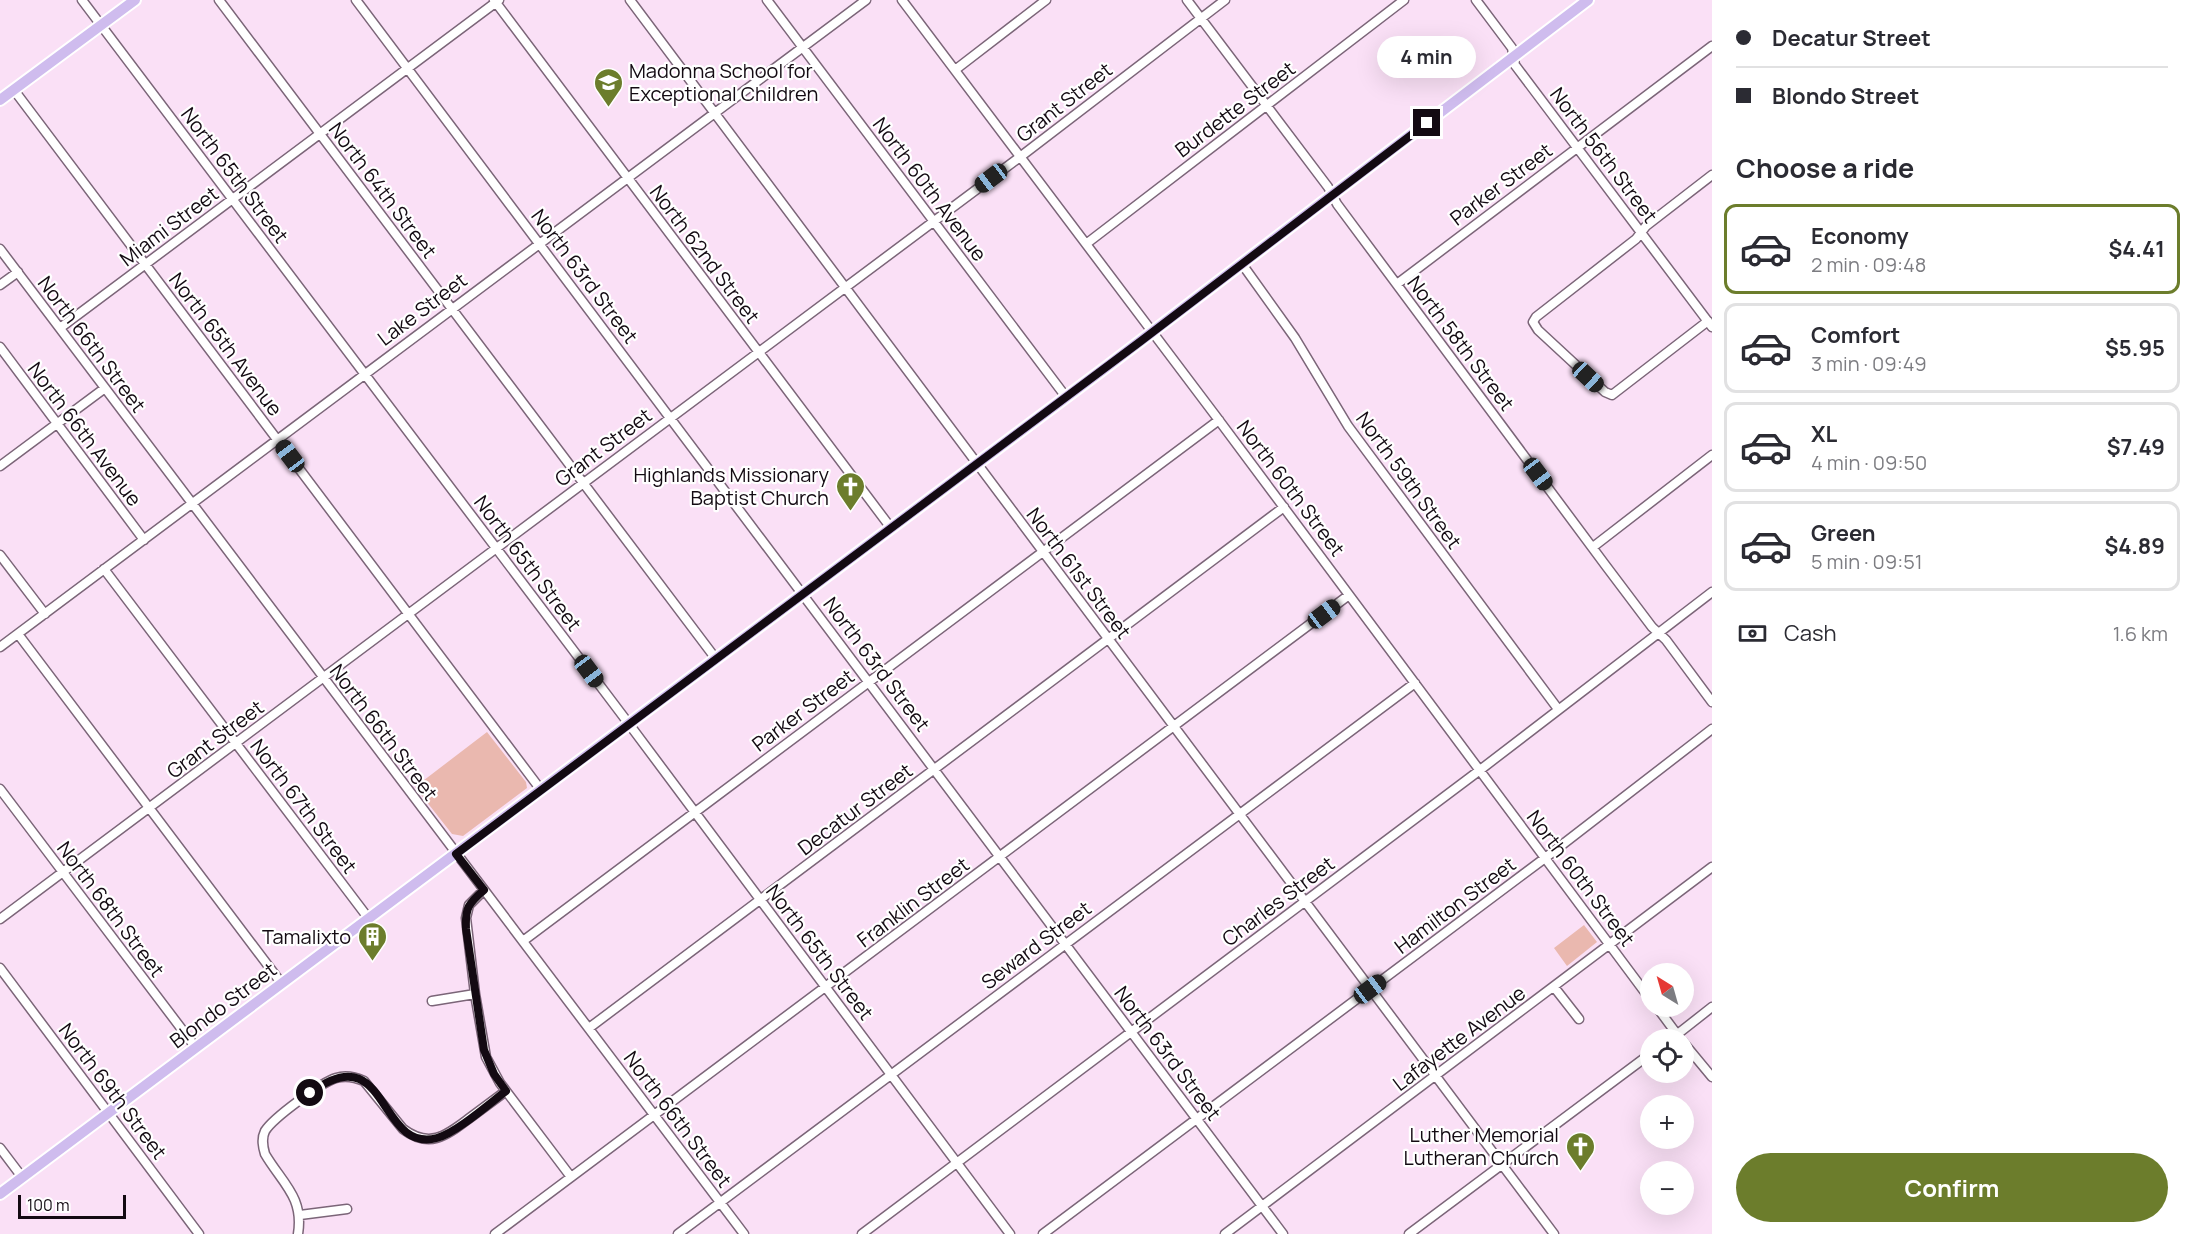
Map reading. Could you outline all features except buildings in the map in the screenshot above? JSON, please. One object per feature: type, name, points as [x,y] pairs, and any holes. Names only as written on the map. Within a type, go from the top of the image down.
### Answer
[{"type":"main road","points":[[0,100],[135,0]]},
{"type":"main road","name":"Blondo Street","points":[[0,1194],[1153,332],[1588,0]]},
{"type":"street","name":"North 65th Street","points":[[82,0],[629,724],[1010,1234]]},
{"type":"street","name":"North 64th Street","points":[[219,0],[716,659]]},
{"type":"street","name":"North 63rd Street","points":[[356,0],[1283,1234]]},
{"type":"street","name":"North 61st Street","points":[[630,0],[1554,1234]]},
{"type":"street","name":"North 60th Avenue","points":[[767,0],[1066,397]]},
{"type":"street","name":"Lake Street","points":[[0,647],[866,0]]},
{"type":"street","name":"North 60th Street","points":[[902,0],[1219,420],[1640,986]]},
{"type":"street","points":[[955,70],[1046,0]]},
{"type":"street","name":"North 58th Street","points":[[1187,0],[1593,547],[1712,702]]},
{"type":"street","name":"Grant Street","points":[[0,920],[1020,157],[1224,0]]},
{"type":"street","name":"Burdette Street","points":[[1086,244],[1404,0]]},
{"type":"street","name":"North 56th Street","points":[[1476,0],[1512,48],[1515,65],[1710,324]]},
{"type":"street","name":"Miami Street","points":[[60,328],[497,1]]},
{"type":"street","name":"North 62nd Street","points":[[497,1],[627,178],[891,528]]},
{"type":"street","name":"Parker Street","points":[[1397,284],[1712,46]]},
{"type":"street","name":"North 65th Avenue","points":[[14,90],[541,790]]},
{"type":"street","points":[[1710,324],[1612,395],[1605,392],[1555,346],[1533,322],[1536,317],[1636,239],[1646,226],[1712,175]]},
{"type":"street","name":"North 66th Street","points":[[0,249],[744,1234]]},
{"type":"street","name":"North 59th Street","points":[[1242,264],[1295,338],[1348,426],[1558,710]]},
{"type":"street","points":[[0,285],[18,272]]},
{"type":"street","name":"North 66th Avenue","points":[[0,347],[144,540]]},
{"type":"street","points":[[0,466],[105,388]]},
{"type":"street","name":"Parker Street","points":[[523,941],[1219,420]]},
{"type":"street","points":[[1593,547],[1712,455]]},
{"type":"street","name":"Decatur Street","points":[[589,1028],[1284,507]]},
{"type":"street","points":[[0,555],[45,614]]},
{"type":"street","name":"North 67th Street","points":[[104,569],[369,919]]},
{"type":"street","name":"Charles Street","points":[[862,1234],[1480,770],[1712,592]]},
{"type":"street","name":"Franklin Street","points":[[495,1234],[1349,595]]},
{"type":"street","points":[[18,634],[282,984]]},
{"type":"street","name":"Seward Street","points":[[678,1234],[1415,683]]},
{"type":"street","name":"Hamilton Street","points":[[1043,1234],[1545,858],[1712,729]]},
{"type":"street","name":"North 68th Street","points":[[0,789],[196,1048]]},
{"type":"street","name":"Lafayette Avenue","points":[[1225,1234],[1712,867]]},
{"type":"street","points":[[484,890],[473,899],[466,911],[466,929],[486,1057],[506,1091],[571,1177]]},
{"type":"street","name":"North 69th Street","points":[[0,968],[199,1234]]},
{"type":"street","points":[[1554,987],[1579,1020]]},
{"type":"street","points":[[432,1001],[476,994]]},
{"type":"street","points":[[1688,1029],[1712,1007]]},
{"type":"street","points":[[1694,1057],[1712,1077]]},
{"type":"street","points":[[1409,1234],[1640,1062]]},
{"type":"street","points":[[298,1234],[300,1215],[293,1194],[265,1154],[262,1146],[263,1137],[265,1131],[275,1120],[325,1082],[343,1076],[364,1081],[403,1129],[411,1135],[424,1139],[437,1138],[449,1133],[506,1091]]},
{"type":"street","points":[[0,1148],[22,1177]]},
{"type":"street","points":[[300,1215],[347,1209]]},
{"type":"street","points":[[1421,1225],[1427,1234]]},
{"type":"shaded area","points":[[487,732],[526,782],[527,788],[463,836],[452,834],[415,787]]},
{"type":"shaded area","points":[[1584,925],[1597,942],[1567,966],[1554,948]]},
{"type":"place","name":"Madonna School for Exceptional Children","points":[[608,108]]},
{"type":"place","name":"Highlands Missionary Baptist Church","points":[[850,512]]},
{"type":"place","name":"Tamalixto","points":[[372,962]]},
{"type":"place","name":"Luther Memorial Lutheran Church","points":[[1580,1172]]},
{"type":"route","points":[[310,1093],[325,1082],[338,1077],[357,1078],[369,1086],[403,1129],[415,1137],[432,1139],[449,1133],[506,1091],[494,1074],[484,1050],[466,929],[466,911],[473,899],[484,890],[456,854],[1141,341],[1427,123]]}]
